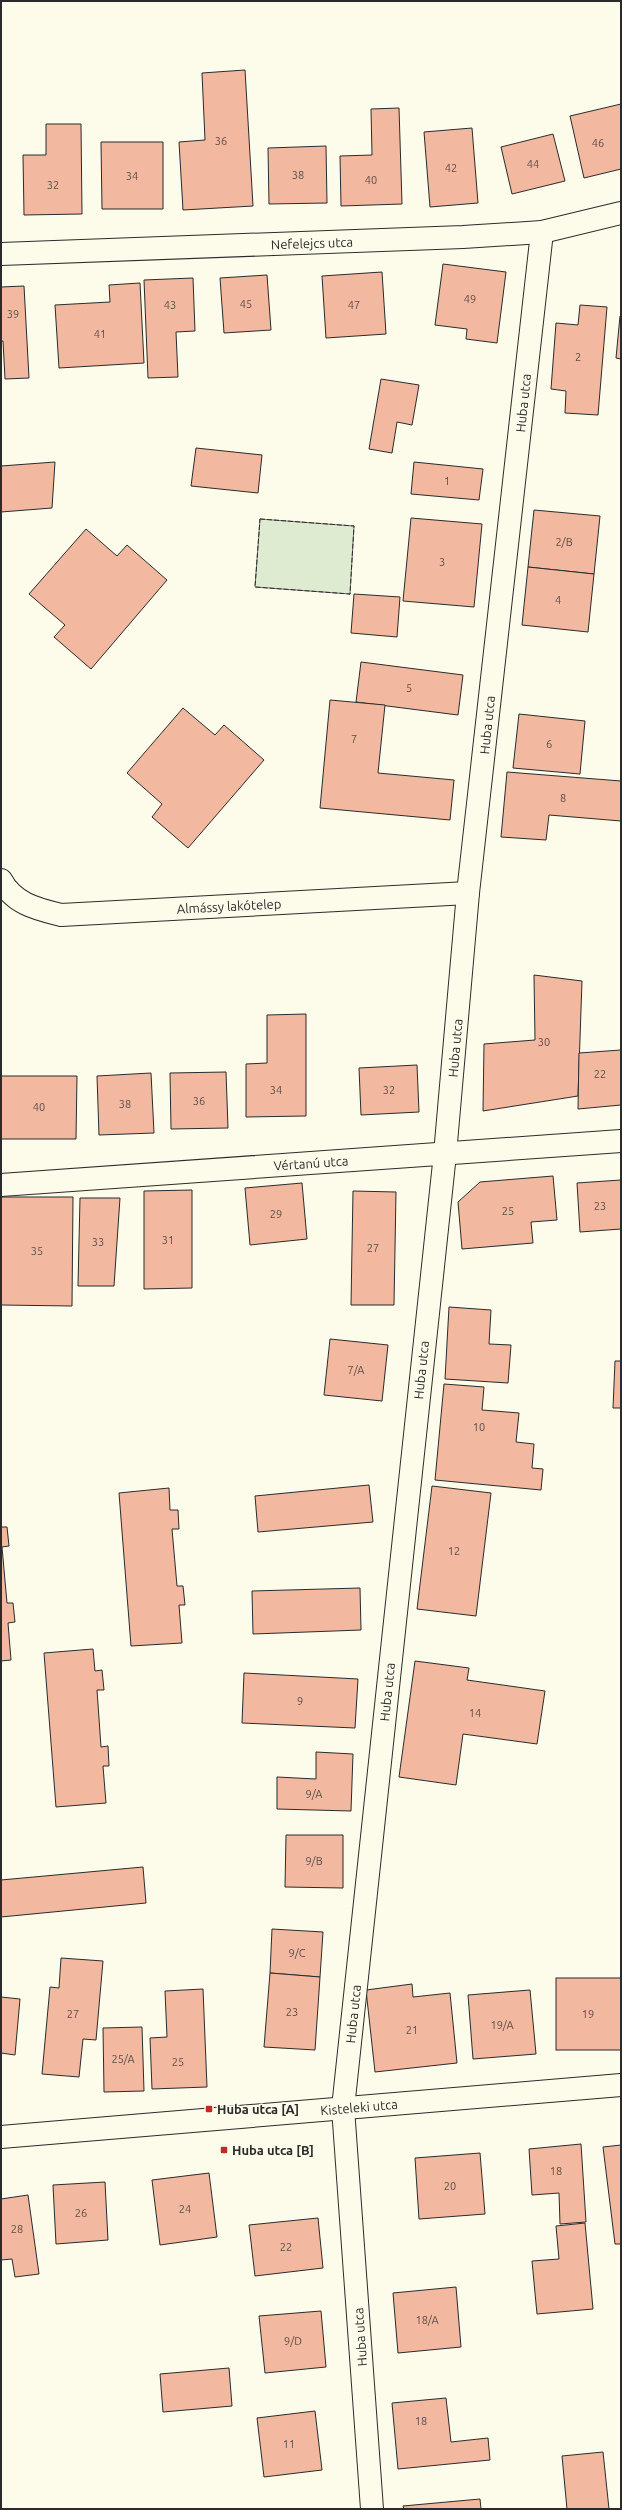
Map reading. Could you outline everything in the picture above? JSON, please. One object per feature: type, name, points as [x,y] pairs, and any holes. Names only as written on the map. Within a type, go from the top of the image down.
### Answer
[{"type":"street","name":"Nefelejcs utca","points":[[1,254],[463,237],[542,232],[621,214]]},
{"type":"street","name":"Huba utca","points":[[372,2509],[343,2108],[445,1154],[468,893],[542,232]]},
{"type":"street","name":"Almássy lakótelep","points":[[1,880],[6,889],[28,906],[61,914],[468,893]]},
{"type":"street","name":"Vértanú utca","points":[[1,1185],[621,1141]]},
{"type":"street","name":"Kisteleki utca","points":[[1,2137],[621,2085]]},
{"type":"green space","points":[[260,519],[354,526],[350,594],[255,587]]},
{"type":"building","points":[[245,70],[253,206],[183,210],[179,142],[205,140],[202,73]]},
{"type":"building","points":[[621,104],[621,169],[584,178],[570,116]]},
{"type":"building","points":[[399,108],[402,204],[341,206],[340,156],[372,155],[371,109]]},
{"type":"building","points":[[46,124],[81,124],[82,214],[24,215],[23,155],[46,155]]},
{"type":"building","points":[[472,128],[478,203],[430,207],[424,132]]},
{"type":"building","points":[[553,134],[565,181],[512,194],[501,147]]},
{"type":"building","points":[[101,142],[163,142],[163,209],[102,209]]},
{"type":"building","points":[[326,146],[327,203],[269,204],[268,148]]},
{"type":"building","points":[[443,264],[506,272],[497,343],[466,339],[467,329],[435,325]]},
{"type":"building","points":[[382,272],[386,334],[326,338],[322,276]]},
{"type":"building","points":[[267,275],[271,330],[224,333],[220,278]]},
{"type":"building","points":[[193,278],[195,331],[176,332],[178,377],[148,378],[144,280]]},
{"type":"building","points":[[140,283],[144,363],[59,368],[55,305],[110,302],[109,285]]},
{"type":"building","points":[[24,286],[29,378],[5,379],[3,341],[1,341],[1,287]]},
{"type":"building","points":[[580,305],[607,307],[598,415],[565,413],[566,391],[551,389],[556,323],[578,325]]},
{"type":"building","points":[[620,316],[621,317],[621,359],[616,358]]},
{"type":"building","points":[[381,379],[419,385],[412,425],[397,422],[392,453],[369,449]]},
{"type":"building","points":[[196,448],[262,455],[258,493],[191,486]]},
{"type":"building","points":[[55,462],[52,508],[1,512],[1,466]]},
{"type":"building","points":[[414,462],[483,469],[479,500],[411,494]]},
{"type":"building","points":[[534,510],[600,516],[594,574],[528,567]]},
{"type":"building","points":[[411,518],[482,524],[474,607],[403,601]]},
{"type":"building","points":[[86,529],[117,556],[127,545],[167,580],[91,669],[54,637],[65,625],[29,594]]},
{"type":"building","points":[[528,567],[594,574],[588,632],[522,625]]},
{"type":"building","points":[[354,594],[400,597],[397,637],[351,633]]},
{"type":"building","points":[[361,662],[463,675],[458,715],[356,702]]},
{"type":"building","points":[[330,700],[385,705],[378,773],[454,780],[450,820],[320,808]]},
{"type":"building","points":[[183,708],[215,735],[224,725],[264,760],[188,848],[152,817],[162,804],[127,773]]},
{"type":"building","points":[[519,714],[585,721],[580,774],[513,768]]},
{"type":"building","points":[[507,772],[621,781],[621,821],[549,815],[546,840],[501,837]]},
{"type":"building","points":[[534,975],[582,981],[578,1096],[483,1111],[484,1044],[535,1040]]},
{"type":"building","points":[[306,1014],[306,1116],[246,1117],[246,1064],[267,1063],[267,1015]]},
{"type":"building","points":[[621,1050],[621,1105],[578,1109],[579,1053]]},
{"type":"building","points":[[417,1065],[419,1112],[361,1115],[359,1068]]},
{"type":"building","points":[[226,1072],[228,1128],[171,1129],[170,1073]]},
{"type":"building","points":[[151,1073],[154,1133],[99,1135],[97,1076]]},
{"type":"building","points":[[1,1076],[77,1076],[76,1139],[1,1139]]},
{"type":"building","points":[[553,1176],[557,1220],[531,1222],[533,1243],[462,1249],[458,1202],[480,1182]]},
{"type":"building","points":[[621,1180],[621,1229],[580,1232],[577,1183]]},
{"type":"building","points":[[302,1183],[307,1239],[250,1245],[245,1188]]},
{"type":"building","points":[[192,1190],[192,1288],[144,1289],[144,1191]]},
{"type":"building","points":[[353,1191],[396,1192],[394,1305],[351,1305]]},
{"type":"building","points":[[1,1197],[73,1197],[72,1306],[1,1305]]},
{"type":"building","points":[[80,1198],[120,1198],[114,1286],[78,1286]]},
{"type":"building","points":[[449,1307],[491,1310],[489,1344],[511,1345],[508,1383],[445,1379]]},
{"type":"building","points":[[330,1339],[388,1345],[382,1401],[324,1395]]},
{"type":"building","points":[[615,1361],[621,1361],[621,1408],[613,1408]]},
{"type":"building","points":[[444,1384],[484,1387],[482,1410],[519,1413],[516,1442],[534,1444],[532,1468],[543,1469],[541,1490],[435,1480]]},
{"type":"building","points":[[369,1485],[373,1522],[258,1532],[255,1496]]},
{"type":"building","points":[[432,1486],[491,1493],[476,1616],[417,1609]]},
{"type":"building","points":[[169,1488],[170,1510],[178,1510],[179,1529],[172,1529],[177,1586],[183,1586],[185,1605],[179,1605],[182,1643],[131,1646],[119,1493]]},
{"type":"building","points":[[1,1527],[7,1527],[9,1546],[2,1547],[7,1603],[13,1603],[15,1622],[8,1623],[11,1660],[1,1661]]},
{"type":"building","points":[[360,1588],[361,1630],[253,1634],[252,1591]]},
{"type":"building","points":[[93,1649],[95,1671],[102,1670],[104,1690],[97,1690],[101,1747],[108,1746],[109,1766],[103,1766],[106,1803],[56,1807],[44,1653]]},
{"type":"building","points":[[415,1661],[469,1668],[467,1680],[545,1691],[537,1744],[463,1734],[456,1785],[399,1777]]},
{"type":"building","points":[[244,1673],[358,1679],[355,1728],[242,1723]]},
{"type":"building","points":[[316,1752],[353,1754],[351,1811],[277,1809],[277,1777],[316,1779]]},
{"type":"building","points":[[286,1835],[343,1835],[343,1888],[285,1887]]},
{"type":"building","points":[[143,1867],[146,1903],[1,1917],[1,1880]]},
{"type":"building","points":[[272,1929],[323,1932],[320,1977],[270,1973]]},
{"type":"building","points":[[61,1958],[103,1961],[96,2040],[83,2039],[79,2077],[42,2074],[50,1987],[59,1988]]},
{"type":"building","points":[[270,1973],[320,1977],[315,2050],[264,2047]]},
{"type":"building","points":[[556,1978],[621,1978],[621,2050],[556,2050]]},
{"type":"building","points":[[412,1984],[413,1997],[450,1993],[457,2063],[375,2072],[366,1990]]},
{"type":"building","points":[[203,1989],[207,2087],[152,2089],[150,2038],[167,2037],[165,1991]]},
{"type":"building","points":[[530,1990],[536,2054],[473,2059],[468,1995]]},
{"type":"building","points":[[1,1997],[20,1999],[15,2055],[1,2053]]},
{"type":"building","points":[[142,2027],[144,2091],[104,2092],[103,2028]]},
{"type":"building","points":[[581,2144],[586,2222],[560,2224],[559,2193],[532,2195],[529,2149]]},
{"type":"building","points":[[621,2145],[621,2244],[615,2244],[603,2147]]},
{"type":"building","points":[[480,2153],[485,2214],[419,2219],[415,2158]]},
{"type":"building","points":[[209,2173],[217,2237],[160,2245],[152,2180]]},
{"type":"building","points":[[105,2182],[108,2240],[56,2244],[53,2185]]},
{"type":"building","points":[[28,2195],[39,2274],[15,2277],[12,2259],[1,2260],[1,2199]]},
{"type":"building","points":[[318,2218],[323,2268],[255,2276],[249,2225]]},
{"type":"building","points":[[585,2223],[593,2309],[537,2314],[532,2261],[559,2259],[556,2226]]},
{"type":"building","points":[[456,2287],[461,2347],[398,2353],[393,2293]]},
{"type":"building","points":[[321,2311],[326,2367],[265,2373],[259,2316]]},
{"type":"building","points":[[229,2368],[232,2406],[163,2412],[160,2374]]},
{"type":"building","points":[[446,2398],[451,2442],[488,2438],[490,2460],[398,2469],[392,2403]]},
{"type":"building","points":[[315,2411],[322,2470],[264,2477],[257,2418]]},
{"type":"building","points":[[603,2452],[609,2509],[567,2509],[562,2456]]},
{"type":"building","points":[[480,2499],[481,2509],[404,2509],[403,2506]]},
{"type":"fence","points":[[260,519],[354,526],[350,594],[255,587],[260,519]]},
{"type":"place","name":"Huba utca [A]","points":[[209,2109]]},
{"type":"place","name":"Huba utca [B]","points":[[224,2150]]}]
